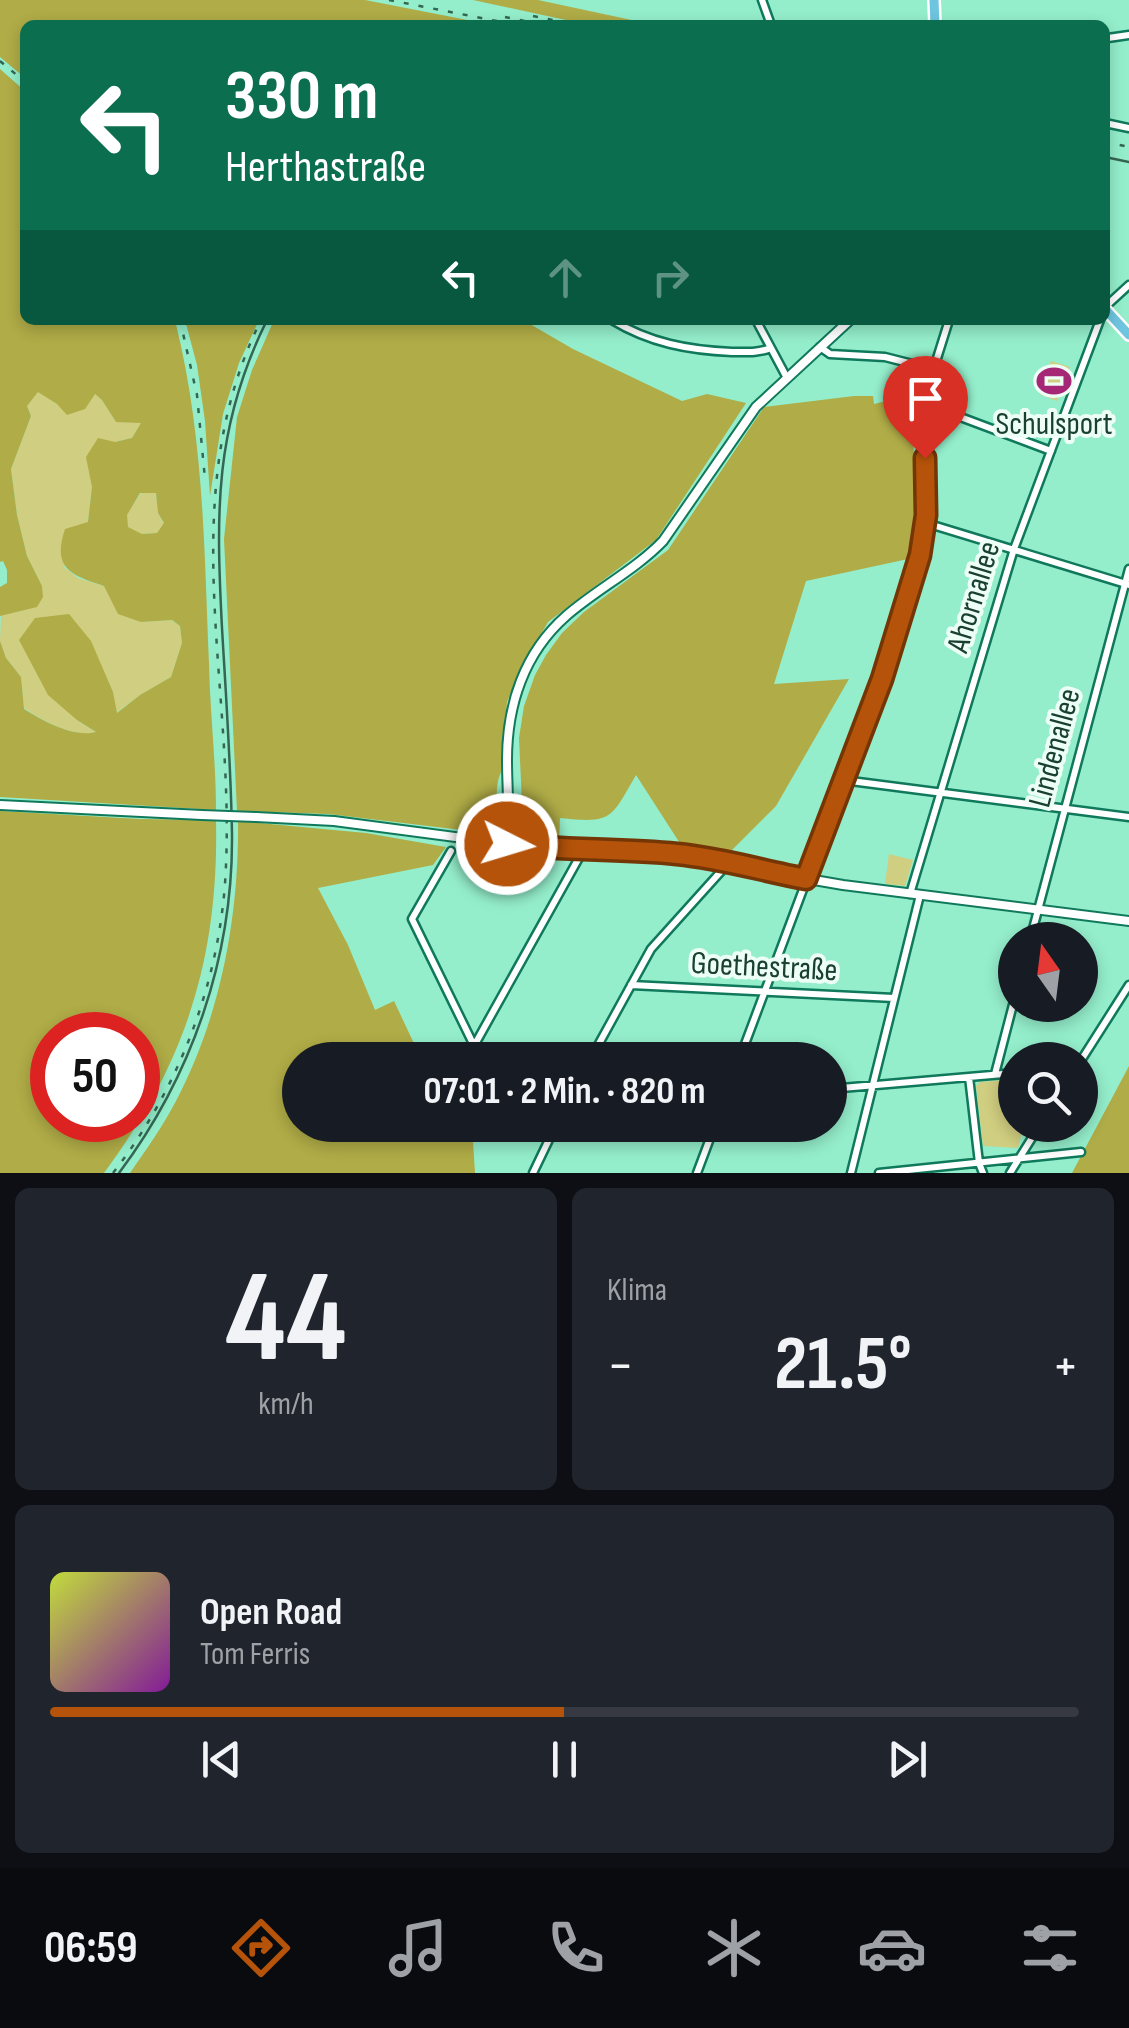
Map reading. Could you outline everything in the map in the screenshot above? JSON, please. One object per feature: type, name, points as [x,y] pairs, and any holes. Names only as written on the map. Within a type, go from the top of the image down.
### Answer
[{"type":"main road","points":[[1110,313],[1129,334]]},
{"type":"main road","points":[[507,844],[509,718],[518,684],[533,655],[568,615],[663,541],[752,412],[844,325]]},
{"type":"main road","points":[[0,804],[334,821],[507,844],[679,854],[806,879],[1129,921]]},
{"type":"street","points":[[1110,303],[1129,286]]},
{"type":"street","points":[[621,325],[674,347],[752,352],[771,348]]},
{"type":"street","points":[[759,325],[787,378]]},
{"type":"street","points":[[746,1042],[882,679],[920,555],[927,496],[923,403],[948,325]]},
{"type":"street","name":"Ahornallee","points":[[851,1173],[941,792],[1014,550],[1098,325]]},
{"type":"street","points":[[820,347],[827,354],[885,357],[932,369]]},
{"type":"street","points":[[923,403],[1051,450]]},
{"type":"street","points":[[926,524],[1126,585]]},
{"type":"street","name":"Lindenallee","points":[[1035,922],[1129,568]]},
{"type":"street","points":[[843,780],[1129,816]]},
{"type":"street","points":[[476,1042],[581,850]]},
{"type":"street","points":[[452,852],[412,918],[472,1042]]},
{"type":"street","points":[[600,1042],[650,949],[724,868],[726,861]]},
{"type":"street","points":[[1093,1042],[1129,984]]},
{"type":"street","name":"Goethestraße","points":[[631,985],[894,998]]},
{"type":"street","points":[[995,1074],[1009,1022]]},
{"type":"street","points":[[847,1088],[998,1074]]},
{"type":"street","points":[[970,1077],[978,1162],[983,1173]]},
{"type":"street","points":[[533,1173],[548,1142]]},
{"type":"street","points":[[697,1173],[709,1142]]},
{"type":"street","points":[[1010,1173],[1030,1142]]},
{"type":"street","points":[[879,1173],[1081,1152]]},
{"type":"shaded area","points":[[0,0],[365,0],[467,20],[20,20],[20,74],[0,57]]},
{"type":"shaded area","points":[[473,0],[538,0],[632,20],[566,20]]},
{"type":"shaded area","points":[[0,69],[20,87],[20,325],[176,325],[192,406],[201,491],[216,810],[0,797],[0,641],[6,658],[21,677],[24,709],[78,733],[96,732],[48,695],[19,640],[35,618],[69,614],[91,641],[113,692],[117,713],[171,677],[182,643],[180,626],[172,620],[141,622],[118,614],[104,586],[73,573],[61,553],[65,529],[88,522],[92,487],[86,457],[98,438],[115,442],[132,438],[141,423],[116,422],[95,394],[85,409],[67,415],[38,392],[27,406],[31,416],[11,469],[27,556],[42,586],[43,597],[37,607],[0,616],[0,587],[7,583],[3,561],[0,562]],"holes":[[[140,493],[156,493],[158,513],[164,523],[157,533],[142,534],[128,527],[127,515]]]},
{"type":"shaded area","points":[[186,325],[257,325],[239,363],[223,414],[210,496],[205,421]]},
{"type":"shaded area","points":[[272,325],[532,325],[682,401],[707,394],[746,403],[656,540],[548,622],[507,702],[497,793],[502,829],[495,834],[328,814],[237,811],[224,539],[237,417]]},
{"type":"shaded area","name":"Schulsport","points":[[1051,361],[1070,367],[1057,401],[1039,394]]},
{"type":"shaded area","points":[[38,391],[57,404],[95,394],[116,422],[142,422],[132,438],[115,442],[92,487],[88,522],[64,567],[78,578],[104,586],[141,622],[171,620],[180,626],[182,643],[171,677],[116,713],[113,692],[102,669],[77,720],[97,733],[59,727],[24,708],[21,677],[6,658],[0,641],[1,614],[18,612],[42,586],[27,556],[11,469],[31,416],[27,406]]},
{"type":"shaded area","points":[[873,396],[874,404],[912,404],[914,501],[908,559],[806,581],[774,684],[849,679],[776,806],[729,853],[683,848],[636,775],[608,815],[591,820],[560,818],[559,843],[521,840],[519,738],[524,706],[535,675],[562,633],[668,550],[764,407]]},
{"type":"shaded area","points":[[141,493],[156,493],[158,513],[164,524],[157,533],[142,534],[128,528],[126,515]]},
{"type":"shaded area","points":[[0,811],[216,820],[215,870],[204,963],[192,1007],[160,1084],[160,1012],[30,1012],[30,1142],[125,1142],[104,1173],[0,1173]]},
{"type":"shaded area","points":[[238,821],[366,833],[446,847],[433,865],[318,888],[348,945],[375,1010],[394,1001],[413,1042],[282,1042],[282,1142],[473,1142],[475,1173],[130,1173],[151,1142],[160,1142],[160,1129],[205,1034],[231,929]]},
{"type":"shaded area","points":[[889,854],[913,860],[905,886],[885,884]]},
{"type":"shaded area","points":[[1129,1066],[1129,1173],[1072,1173],[1089,1142],[1098,1142],[1098,1124]]},
{"type":"shaded area","points":[[998,1080],[998,1142],[1020,1142],[1018,1148],[983,1146],[976,1086]]},
{"type":"tram line","points":[[1110,158],[1129,162]]},
{"type":"tram line","points":[[119,1173],[145,1136],[187,1056],[216,970],[225,926],[232,835],[220,586],[222,471],[237,397],[265,325]]},
{"type":"railway","points":[[389,0],[491,20]]},
{"type":"railway","points":[[533,16],[553,20]]},
{"type":"railway","points":[[505,17],[520,20]]},
{"type":"railway","points":[[0,61],[20,78]]},
{"type":"railway","points":[[1110,143],[1129,147]]},
{"type":"railway","points":[[181,325],[197,395],[205,479]]},
{"type":"railway","points":[[113,1173],[159,1104],[178,1067],[216,948],[226,865],[226,796],[214,521],[220,453],[235,386],[259,325]]},
{"type":"place","name":"Schulsport","points":[[1054,381]]},
{"type":"route","points":[[507,844],[679,854],[806,879],[882,679],[920,555],[926,524],[925,458]]}]
